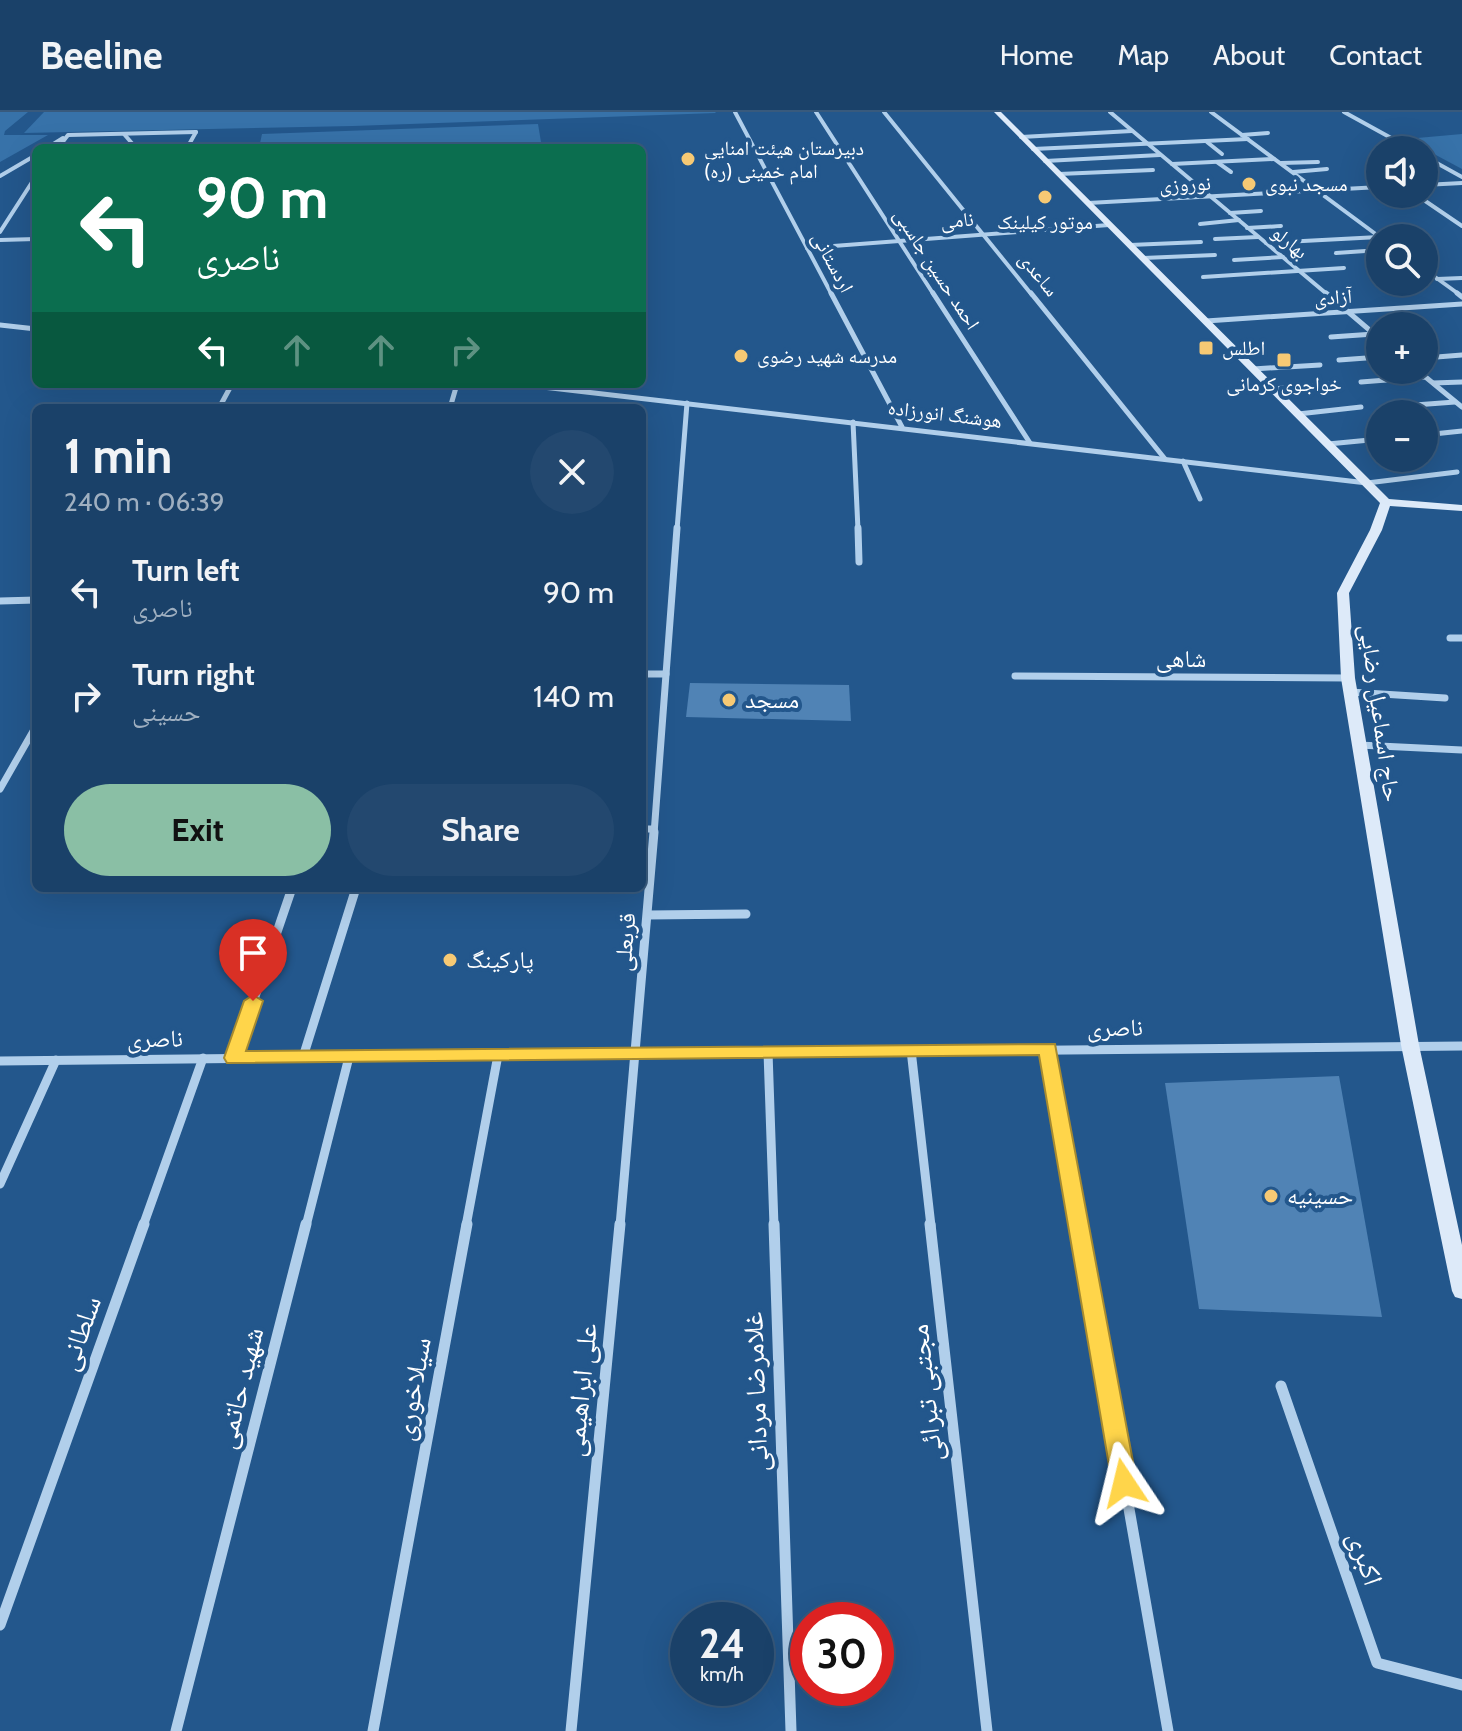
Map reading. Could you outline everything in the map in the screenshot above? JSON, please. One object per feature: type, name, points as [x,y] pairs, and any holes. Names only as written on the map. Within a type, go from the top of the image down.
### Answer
[{"type":"main road","points":[[997,112],[1386,502],[1460,511]]},
{"type":"main road","name":"حاج اسماعیل رضایی","points":[[1386,502],[1376,530],[1343,593],[1349,685],[1410,1045],[1456,1237],[1462,1291]]},
{"type":"street","name":"اردستانی","points":[[735,112],[902,427]]},
{"type":"street","name":"احمد حسین جاسبی","points":[[816,112],[1030,443]]},
{"type":"street","name":"ساعدی","points":[[884,112],[1165,459]]},
{"type":"street","name":"بهارلو","points":[[1110,112],[1366,327]]},
{"type":"street","points":[[1211,112],[1366,227]]},
{"type":"street","points":[[1344,112],[1388,136]]},
{"type":"street","points":[[1021,137],[1133,131]]},
{"type":"street","points":[[53,144],[68,135],[196,132],[189,144]]},
{"type":"street","points":[[1242,135],[1268,133]]},
{"type":"street","points":[[124,134],[133,144]]},
{"type":"street","points":[[61,144],[68,135]]},
{"type":"street","points":[[1033,149],[1248,139]]},
{"type":"street","points":[[1207,141],[1222,154]]},
{"type":"street","points":[[1045,161],[1161,155]]},
{"type":"street","points":[[0,176],[32,157]]},
{"type":"street","points":[[1171,164],[1274,159]]},
{"type":"street","points":[[1217,162],[1231,172]]},
{"type":"street","points":[[1281,163],[1318,162]]},
{"type":"street","points":[[1438,164],[1462,177]]},
{"type":"street","points":[[1293,172],[1327,169]]},
{"type":"street","points":[[1059,174],[1153,170]]},
{"type":"street","points":[[0,232],[32,182]]},
{"type":"street","points":[[1438,184],[1462,183]]},
{"type":"street","name":"نوروزی","points":[[1088,203],[1366,188]]},
{"type":"street","points":[[1436,208],[1462,226]]},
{"type":"street","points":[[1230,213],[1261,211]]},
{"type":"street","points":[[1200,224],[1239,220]]},
{"type":"street","name":"نامی","points":[[807,248],[1109,225]]},
{"type":"street","points":[[1247,228],[1281,226]]},
{"type":"street","points":[[1215,239],[1259,237]]},
{"type":"street","points":[[1266,243],[1366,238]]},
{"type":"street","points":[[0,240],[32,239]]},
{"type":"street","points":[[1130,245],[1201,242]]},
{"type":"street","points":[[1336,253],[1366,251]]},
{"type":"street","points":[[1143,258],[1215,255]]},
{"type":"street","points":[[1234,260],[1283,257]]},
{"type":"street","points":[[1203,277],[1344,268]]},
{"type":"street","points":[[1438,279],[1462,278]]},
{"type":"street","points":[[1438,280],[1462,297]]},
{"type":"street","name":"آزادی","points":[[1206,321],[1462,304]]},
{"type":"street","points":[[0,325],[32,329]]},
{"type":"street","points":[[1331,337],[1366,335]]},
{"type":"street","points":[[1438,357],[1462,355]]},
{"type":"street","points":[[1339,360],[1366,358]]},
{"type":"street","points":[[1253,369],[1320,365]]},
{"type":"street","points":[[1361,382],[1366,382]]},
{"type":"street","points":[[1438,383],[1462,382]]},
{"type":"street","points":[[1273,389],[1331,384]]},
{"type":"street","points":[[1434,384],[1462,407]]},
{"type":"street","name":"هوشنگ انورزاده","points":[[553,388],[1367,483],[1457,472]]},
{"type":"street","points":[[1438,403],[1455,402]]},
{"type":"street","name":"قربعلی","points":[[637,1054],[687,403]]},
{"type":"street","points":[[1298,414],[1361,407]]},
{"type":"street","points":[[853,422],[859,562]]},
{"type":"street","points":[[1438,434],[1462,431]]},
{"type":"street","points":[[1328,444],[1366,440]]},
{"type":"street","points":[[1183,461],[1200,499]]},
{"type":"street","points":[[0,601],[32,600]]},
{"type":"street","points":[[1450,638],[1462,638]]},
{"type":"street","points":[[646,674],[666,674]]},
{"type":"street","name":"شاهی","points":[[1015,676],[1349,685],[1445,698]]},
{"type":"street","points":[[0,789],[32,733]]},
{"type":"street","points":[[1359,745],[1462,750]]},
{"type":"street","points":[[646,829],[654,829]]},
{"type":"street","points":[[234,1058],[291,892]]},
{"type":"street","points":[[303,1057],[355,892]]},
{"type":"street","points":[[648,915],[746,914]]},
{"type":"street","name":"ناصری","points":[[0,1061],[1462,1046]]},
{"type":"street","points":[[1048,1049],[1168,1731]]},
{"type":"street","name":"مجتبی تبرائی","points":[[911,1050],[987,1731]]},
{"type":"street","name":"غلامرضا مردانی","points":[[768,1052],[791,1731]]},
{"type":"street","name":"علی ابراهیمی","points":[[571,1731],[637,1054]]},
{"type":"street","name":"سیلاخوری","points":[[373,1731],[498,1055]]},
{"type":"street","name":"شهید حاتمی","points":[[176,1731],[349,1057]]},
{"type":"street","name":"سلطانی","points":[[0,1625],[203,1058]]},
{"type":"street","points":[[0,1184],[56,1060]]},
{"type":"street","name":"اکبری","points":[[1281,1386],[1377,1663],[1462,1685]]},
{"type":"shaded area","points":[[0,112],[28,112],[4,135],[48,135],[0,162]]},
{"type":"shaded area","points":[[44,112],[716,113],[353,126],[24,133]]},
{"type":"shaded area","points":[[538,124],[541,144],[260,144],[262,134]]},
{"type":"shaded area","points":[[1462,134],[1462,169],[1438,156],[1438,136]]},
{"type":"building","points":[[690,683],[849,685],[851,721],[686,717]]},
{"type":"building","name":"حسینیه","points":[[1339,1076],[1382,1317],[1199,1309],[1165,1083]]},
{"type":"place","name":"دبیرستان هیئت امنایی امام خمینی (ره)","points":[[688,159]]},
{"type":"place","name":"مسجد نبوی","points":[[1249,184]]},
{"type":"place","name":"موتور کیلینک","points":[[1045,197]]},
{"type":"place","name":"اطلس","points":[[1206,348]]},
{"type":"place","name":"مدرسه شهید رضوی","points":[[741,356]]},
{"type":"place","name":"خواجوی کرمانی","points":[[1284,360]]},
{"type":"place","name":"مسجد","points":[[729,700]]},
{"type":"place","name":"پارکینگ","points":[[450,960]]},
{"type":"place","name":"حسینیه","points":[[1271,1196]]},
{"type":"route","points":[[253,1001],[234,1058],[1048,1049],[1124,1483]]}]
